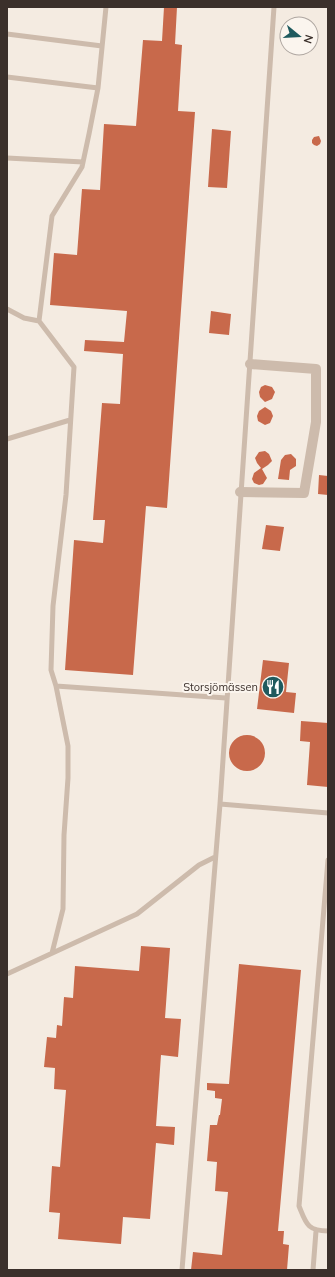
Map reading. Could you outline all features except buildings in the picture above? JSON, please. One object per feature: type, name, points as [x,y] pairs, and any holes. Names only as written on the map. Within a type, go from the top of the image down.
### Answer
[{"type":"street","points":[[240,492],[304,494],[316,422],[316,369],[250,364]]},
{"type":"lane","points":[[39,321],[52,216],[82,167],[98,88],[106,7]]},
{"type":"lane","points":[[182,1270],[220,804],[274,7]]},
{"type":"lane","points":[[7,34],[102,46]]},
{"type":"lane","points":[[7,77],[98,88]]},
{"type":"lane","points":[[7,158],[83,162]]},
{"type":"lane","points":[[7,309],[24,318],[39,321],[74,367],[66,494],[53,606],[51,670],[56,686],[68,746],[68,772],[64,834],[63,909],[52,953]]},
{"type":"lane","points":[[7,439],[70,420]]},
{"type":"lane","points":[[56,686],[226,698]]},
{"type":"lane","points":[[220,804],[328,813]]},
{"type":"lane","points":[[7,974],[137,914],[199,865],[215,857]]},
{"type":"lane","points":[[328,860],[298,1206],[306,1222],[316,1231],[328,1231]]},
{"type":"lane","points":[[313,1270],[316,1231]]},
{"type":"place","name":"Storsjömässen","points":[[273,687]]}]
